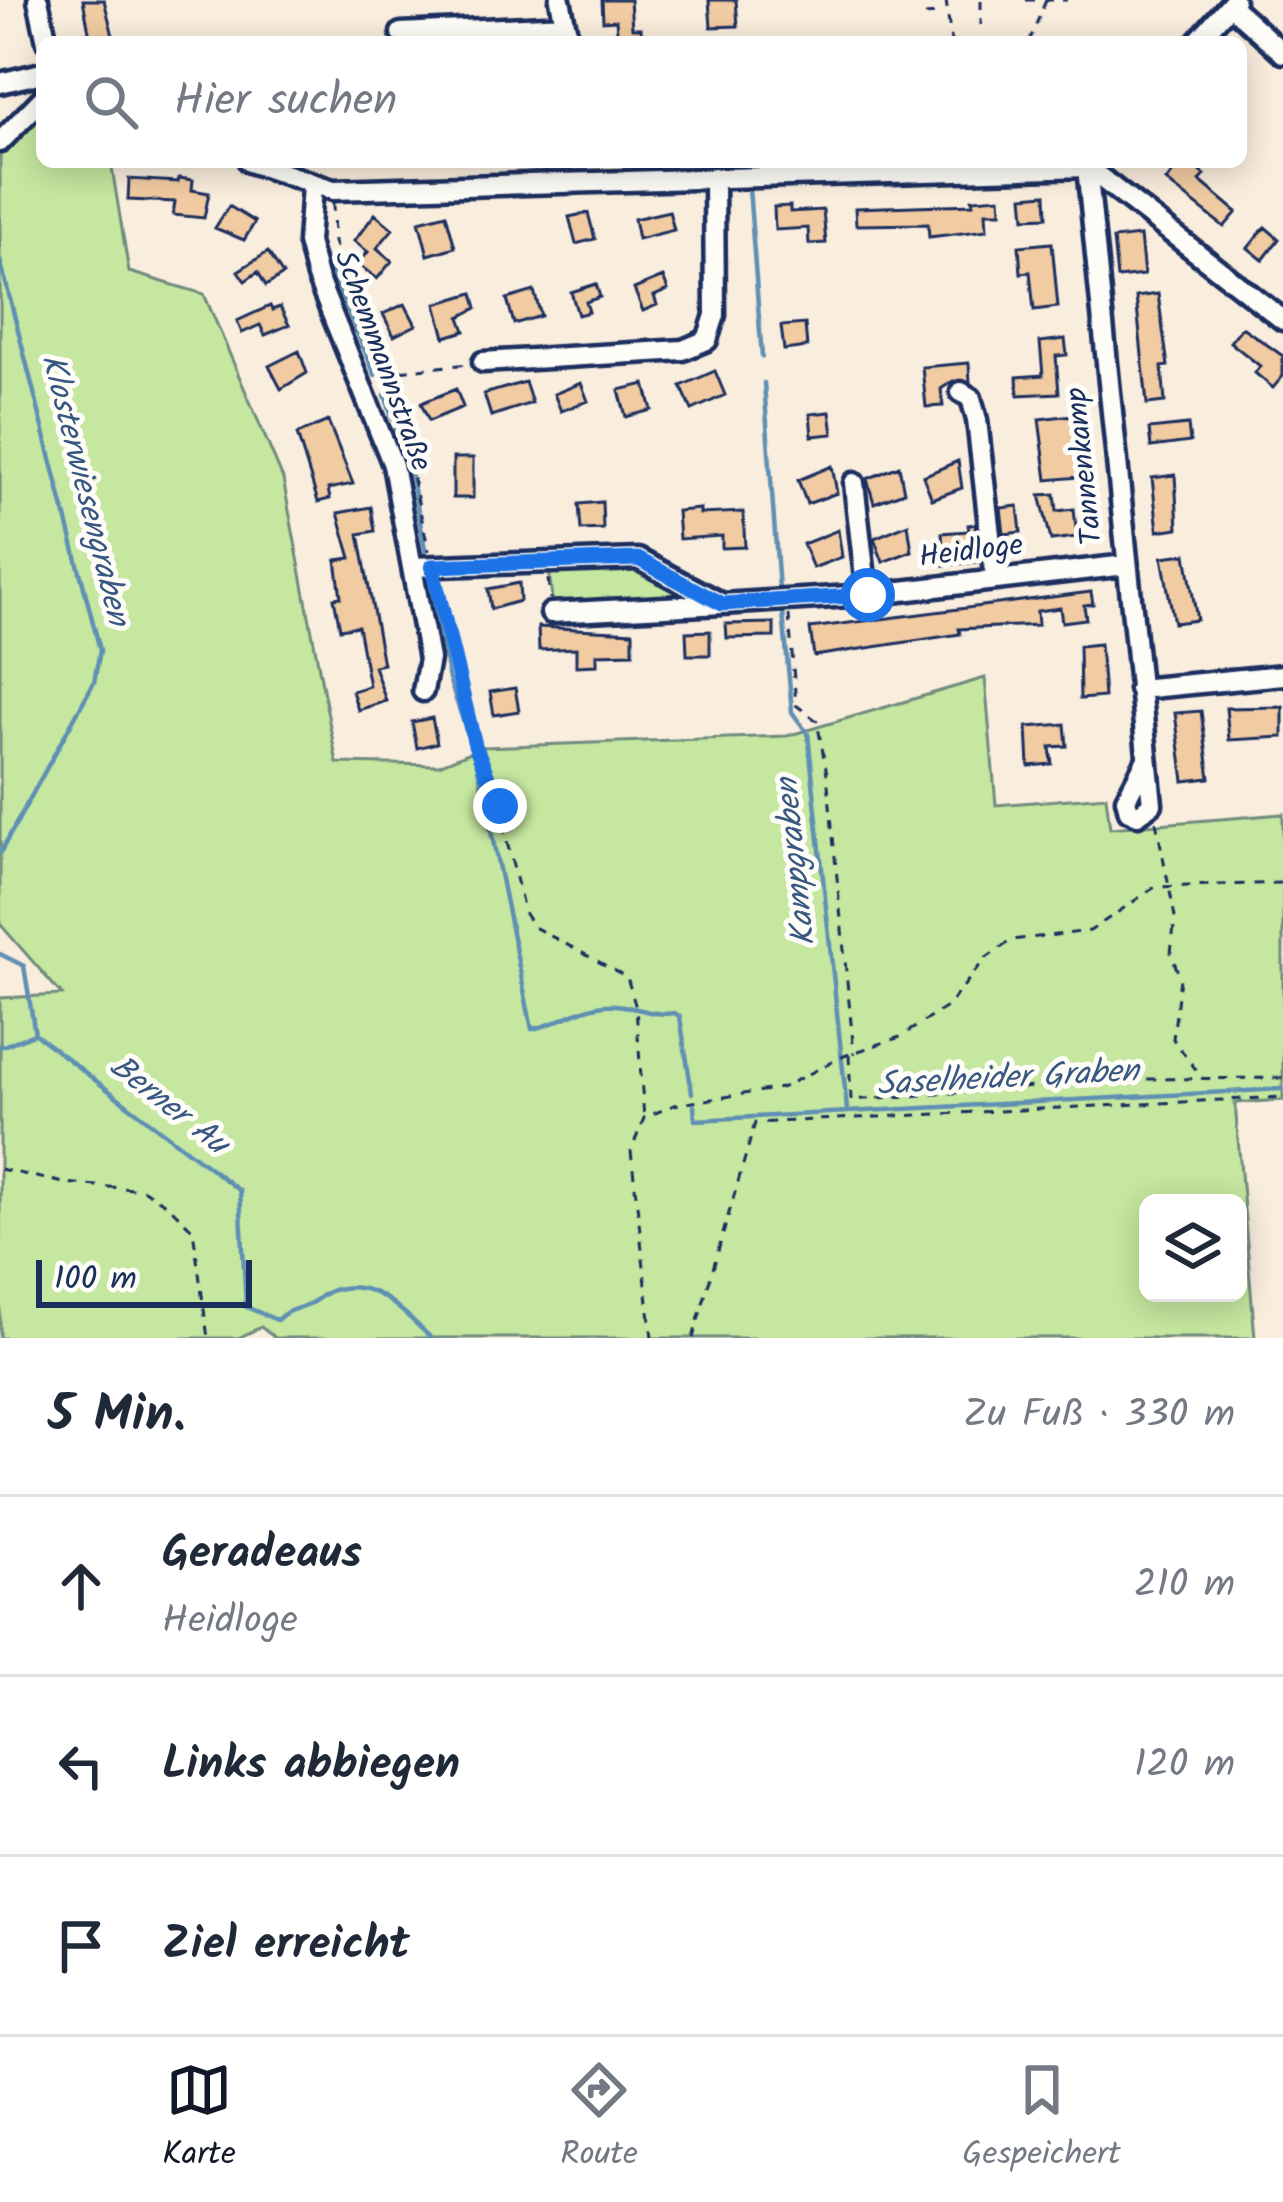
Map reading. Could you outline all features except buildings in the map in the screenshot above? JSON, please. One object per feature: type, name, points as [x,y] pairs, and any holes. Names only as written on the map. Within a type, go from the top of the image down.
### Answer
[{"type":"street","points":[[38,0],[46,36]]},
{"type":"street","points":[[401,33],[567,33],[560,0]]},
{"type":"street","points":[[1202,36],[1232,3],[1283,53]]},
{"type":"street","points":[[0,83],[36,74]]},
{"type":"street","points":[[0,142],[36,105]]},
{"type":"street","points":[[265,168],[333,190],[596,171],[714,177],[974,168]]},
{"type":"street","name":"Tannenkamp","points":[[1089,168],[1147,759],[1126,803],[1132,813],[1146,814]]},
{"type":"street","points":[[1094,168],[1283,320]]},
{"type":"street","points":[[483,362],[683,350],[707,340],[715,315],[714,177]]},
{"type":"street","name":"Schemmannstraße","points":[[312,186],[308,242],[316,277],[393,465],[422,567],[429,659],[423,691]]},
{"type":"street","points":[[961,392],[971,398],[977,420],[995,579]]},
{"type":"street","points":[[854,483],[868,595]]},
{"type":"street","points":[[422,567],[638,559],[722,604]]},
{"type":"street","name":"Heidloge","points":[[550,613],[868,595],[1126,565]]},
{"type":"street","points":[[1139,689],[1283,675]]},
{"type":"path","points":[[946,0],[950,36]]},
{"type":"path","points":[[981,0],[981,25]]},
{"type":"path","points":[[1026,0],[1067,0]]},
{"type":"path","points":[[1033,36],[1046,2]]},
{"type":"path","points":[[925,15],[938,14]]},
{"type":"path","points":[[333,190],[334,242],[416,480],[422,567],[475,745],[500,806],[521,902],[534,927],[627,977],[636,1008],[644,1118],[631,1151],[652,1338]]},
{"type":"path","points":[[385,379],[398,371],[483,362]]},
{"type":"path","points":[[547,562],[550,613]]},
{"type":"path","points":[[788,601],[796,705],[817,721],[827,774],[851,1100],[1283,1078]]},
{"type":"path","points":[[1146,814],[1155,817],[1160,833],[1175,916],[1171,953],[1180,978],[1173,1039],[1203,1079]]},
{"type":"path","points":[[644,1118],[674,1105],[765,1093],[922,1026],[948,1006],[985,959],[1012,940],[1090,931],[1144,893],[1166,885],[1283,883]]},
{"type":"path","points":[[693,1338],[755,1123],[1283,1096]]},
{"type":"path","points":[[0,1169],[64,1183],[144,1190],[170,1207],[193,1230],[208,1338]]},
{"type":"green space","points":[[36,115],[36,168],[112,168],[129,272],[204,294],[283,479],[337,763],[439,765],[483,747],[787,736],[985,678],[996,805],[1106,796],[1110,828],[1283,814],[1283,1100],[1235,1103],[1243,1194],[1139,1194],[1139,1302],[1247,1302],[1247,1244],[1255,1338],[275,1338],[261,1327],[238,1338],[0,1338],[0,998],[62,995],[0,924],[0,150]]},
{"type":"green space","points":[[633,562],[701,601],[553,611],[549,568]]},
{"type":"waterway","name":"Kampgraben","points":[[749,188],[762,357]]},
{"type":"waterway","name":"Klosterwiesengraben","points":[[0,260],[100,650],[94,682],[0,853]]},
{"type":"waterway","points":[[329,266],[375,375]]},
{"type":"waterway","name":"Kampgraben","points":[[764,383],[779,589]]},
{"type":"waterway","points":[[385,395],[411,473],[426,554]]},
{"type":"waterway","points":[[430,582],[449,679],[476,758],[532,1029],[606,1005],[675,1013],[680,1017],[692,1093]]},
{"type":"waterway","name":"Kampgraben","points":[[783,612],[792,712],[808,734],[847,1109]]},
{"type":"waterway","name":"Klosterwiesengraben","points":[[0,954],[24,966],[35,1034]]},
{"type":"waterway","points":[[0,1047],[34,1034]]},
{"type":"waterway","name":"Berner Au","points":[[35,1034],[240,1191],[246,1307],[277,1320],[329,1291],[362,1288],[388,1300],[431,1338]]},
{"type":"waterway","name":"Saselheider Graben","points":[[694,1106],[695,1120],[1283,1089]]},
{"type":"route","points":[[500,806],[475,745],[432,566],[638,559],[654,563],[722,604],[868,595]]}]
